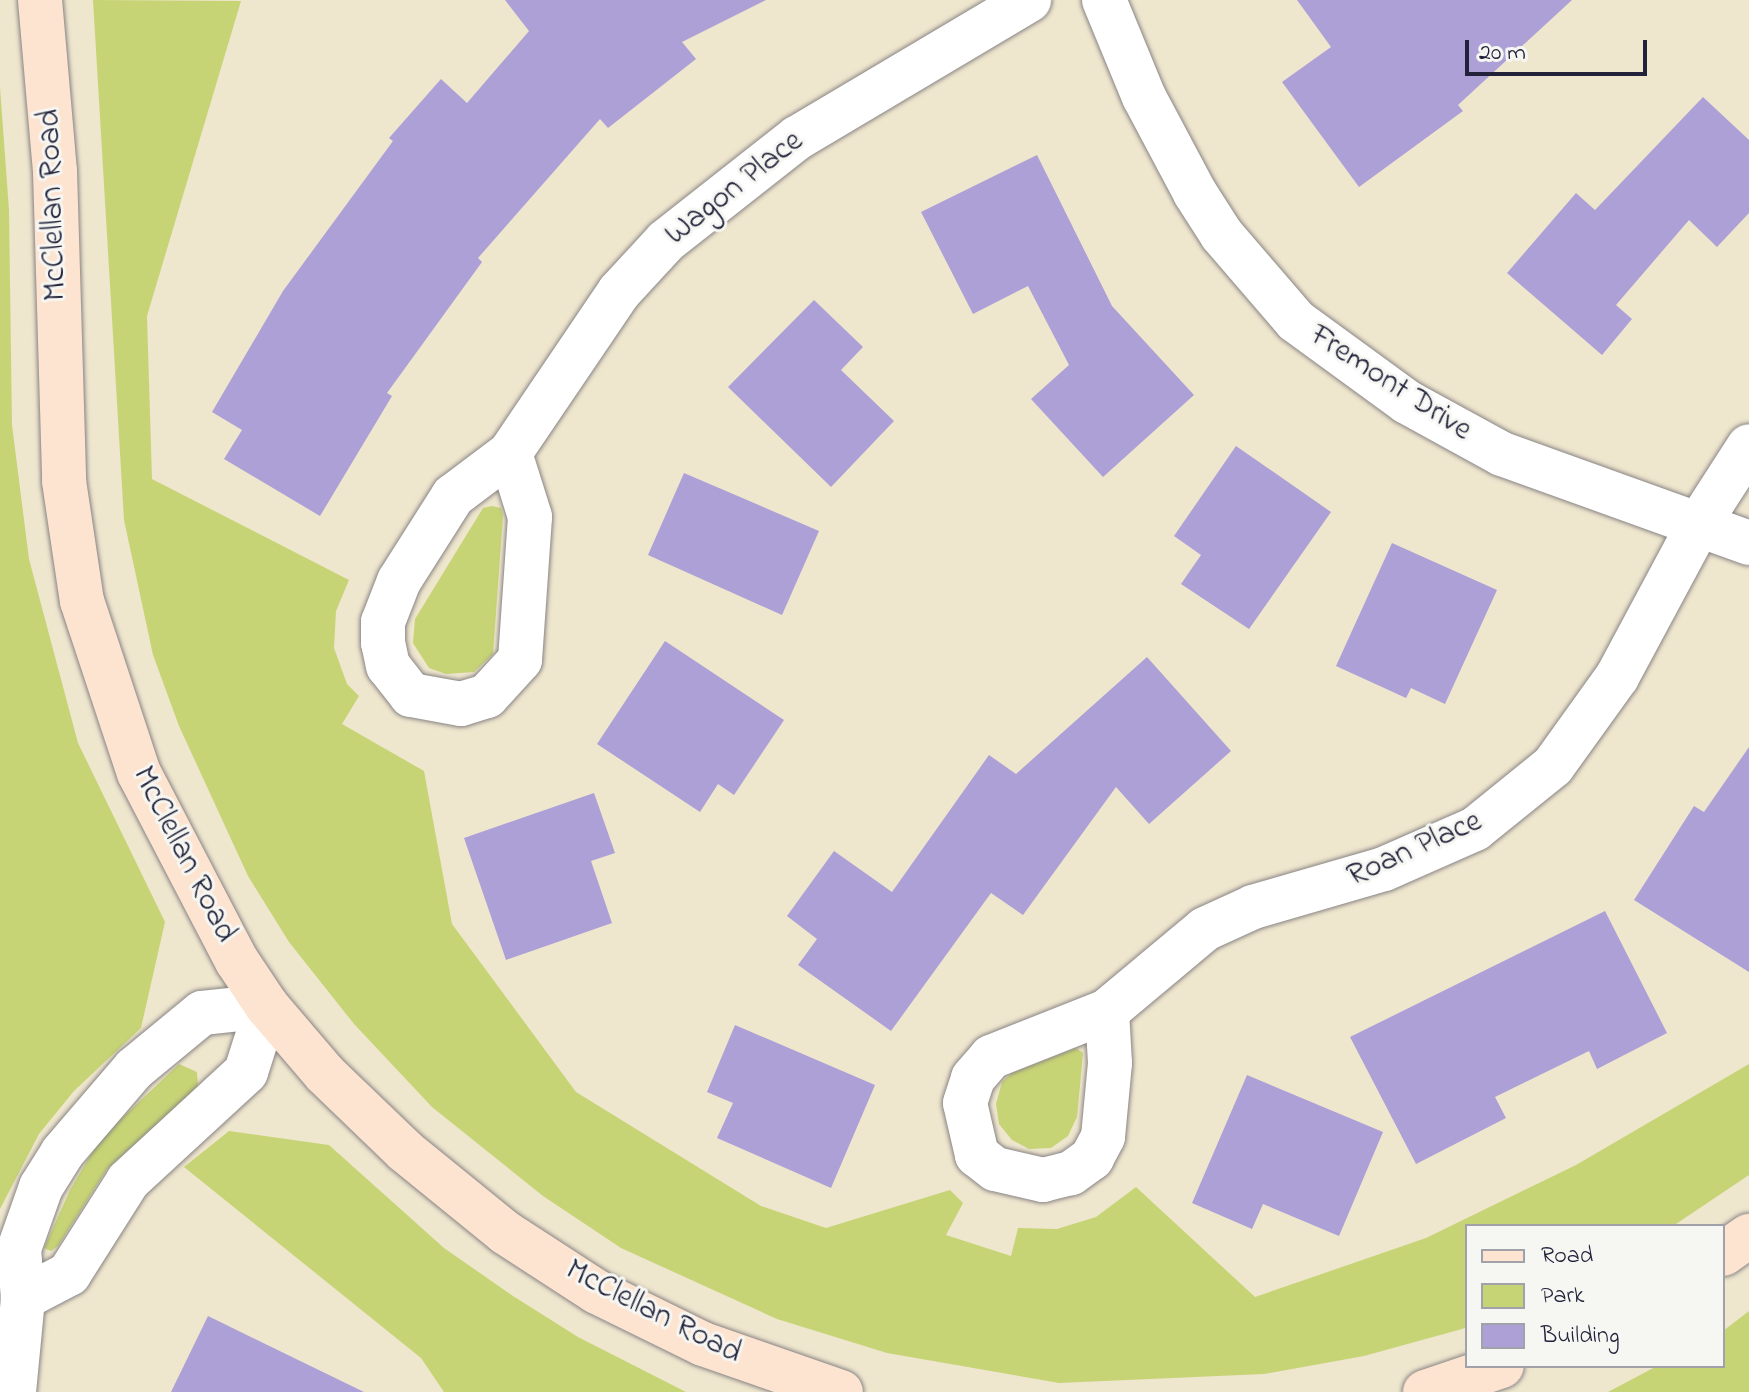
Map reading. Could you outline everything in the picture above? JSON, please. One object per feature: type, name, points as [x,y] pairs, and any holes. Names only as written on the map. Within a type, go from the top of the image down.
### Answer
[{"type":"street","name":"McClellan Road","points":[[40,0],[55,171],[64,481],[82,601],[110,698],[144,785],[195,887],[267,1006],[364,1113],[506,1233],[597,1292],[703,1344],[841,1392]]},
{"type":"street","name":"Wagon Place","points":[[510,453],[530,517],[520,660],[487,696],[461,704],[411,695],[388,666],[383,643],[383,622],[399,581],[453,496],[471,477],[510,453],[583,340],[666,241],[797,138],[1029,0]]},
{"type":"street","name":"Fremont Drive","points":[[1104,0],[1144,97],[1195,193],[1222,235],[1296,321],[1361,372],[1479,443],[1700,522],[1749,543]]},
{"type":"street","name":"Roan Place","points":[[1107,1011],[1205,929],[1253,907],[1384,869],[1475,829],[1512,803],[1553,766],[1584,728],[1700,522],[1749,446]]},
{"type":"street","points":[[14,1392],[23,1298],[19,1249],[26,1222],[41,1187],[92,1112],[202,1013],[267,1006],[246,1072],[128,1181],[69,1274],[23,1298]]},
{"type":"street","points":[[1725,1253],[1749,1236]]},
{"type":"street","points":[[1425,1392],[1496,1368]]},
{"type":"green space","points":[[93,0],[241,1],[147,316],[152,479],[349,580],[336,611],[334,648],[347,684],[359,696],[342,724],[424,771],[452,924],[576,1092],[761,1206],[826,1228],[950,1190],[963,1203],[946,1235],[1011,1256],[1018,1228],[1057,1229],[1096,1217],[1136,1187],[1255,1297],[1426,1238],[1576,1165],[1749,1064],[1749,1175],[1676,1224],[1465,1224],[1465,1328],[1364,1356],[1264,1374],[1059,1383],[887,1353],[777,1319],[621,1248],[543,1196],[432,1107],[354,1024],[289,942],[248,876],[179,726],[153,655],[124,520]]},
{"type":"green space","points":[[0,87],[9,210],[12,425],[29,559],[78,743],[165,922],[141,1028],[74,1091],[39,1134],[0,1209]]},
{"type":"green space","points":[[483,508],[501,508],[503,516],[493,654],[474,672],[446,674],[429,668],[413,643],[415,619]]},
{"type":"green space","points":[[1076,1048],[1083,1053],[1077,1117],[1068,1136],[1051,1148],[1029,1149],[1012,1140],[999,1124],[996,1104],[1002,1082],[1012,1073]]},
{"type":"green space","points":[[179,1064],[197,1072],[198,1087],[107,1169],[58,1246],[51,1251],[44,1248],[70,1190],[100,1139]]},
{"type":"green space","points":[[229,1131],[329,1145],[444,1248],[513,1296],[578,1337],[686,1392],[444,1392],[421,1358],[184,1167]]},
{"type":"green space","points":[[1749,1311],[1749,1392],[1608,1392],[1653,1368],[1725,1368],[1725,1329]]},
{"type":"building","points":[[505,0],[766,0],[682,42],[696,59],[608,128],[600,119],[478,258],[482,262],[387,393],[392,396],[320,516],[224,459],[242,430],[212,412],[283,291],[393,141],[389,138],[441,79],[467,103],[529,31]]},
{"type":"building","points":[[1297,0],[1572,0],[1458,105],[1463,111],[1359,187],[1282,82],[1331,47]]},
{"type":"building","points":[[1703,97],[1749,140],[1749,213],[1717,247],[1689,220],[1616,305],[1632,319],[1602,355],[1507,273],[1576,193],[1595,210]]},
{"type":"building","points":[[1037,155],[1112,306],[1194,395],[1103,477],[1031,399],[1069,365],[1028,286],[973,314],[921,212]]},
{"type":"building","points":[[814,300],[863,347],[841,370],[894,421],[831,487],[728,387]]},
{"type":"building","points":[[1236,446],[1331,512],[1249,629],[1181,584],[1201,555],[1174,536]]},
{"type":"building","points":[[684,473],[819,531],[782,615],[648,555]]},
{"type":"building","points":[[1392,543],[1497,590],[1445,704],[1411,688],[1406,698],[1336,666]]},
{"type":"building","points":[[665,641],[784,720],[734,795],[718,784],[700,812],[597,744]]},
{"type":"building","points":[[1147,657],[1231,751],[1149,824],[1116,787],[1023,915],[991,893],[891,1031],[798,965],[817,939],[787,916],[834,851],[892,892],[989,755],[1016,774]]},
{"type":"building","points":[[1749,747],[1749,972],[1634,900],[1694,806],[1704,812]]},
{"type":"building","points":[[594,793],[615,853],[591,861],[612,923],[506,960],[464,838]]},
{"type":"building","points":[[1605,911],[1667,1033],[1597,1069],[1589,1051],[1495,1097],[1506,1118],[1416,1164],[1350,1037]]},
{"type":"building","points":[[735,1025],[875,1085],[831,1188],[717,1138],[733,1103],[707,1092]]},
{"type":"building","points":[[1247,1075],[1383,1132],[1339,1236],[1263,1204],[1252,1229],[1192,1203]]},
{"type":"building","points":[[208,1316],[364,1392],[171,1392]]}]
